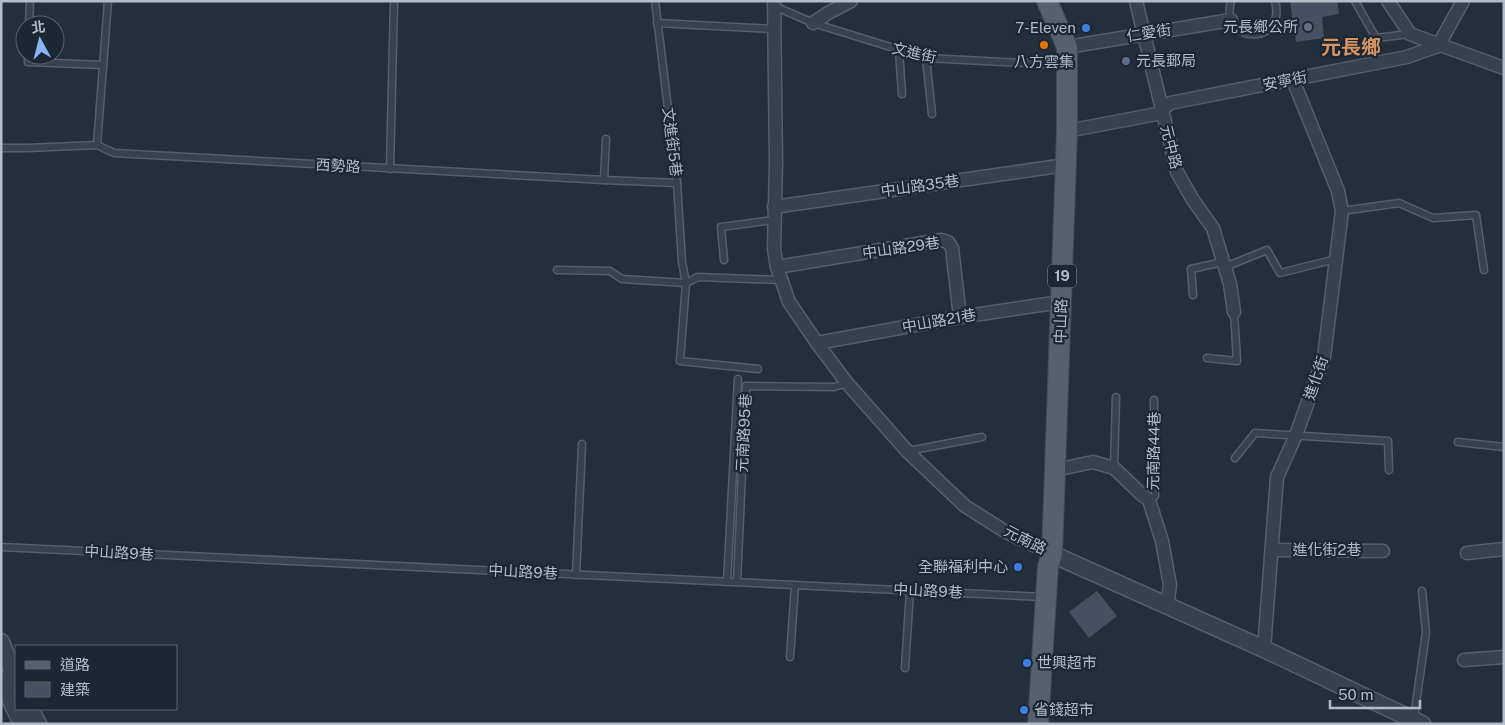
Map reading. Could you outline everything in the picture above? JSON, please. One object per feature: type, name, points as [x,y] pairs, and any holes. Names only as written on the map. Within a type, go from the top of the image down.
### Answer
[{"type":"main road","name":"中山路","points":[[1038,724],[1048,566],[1052,554],[1067,131],[1067,56],[1047,1]]},
{"type":"main road","name":"中山路","points":[[1050,724],[1058,567],[1052,554]]},
{"type":"street","points":[[813,24],[828,13],[851,1]]},
{"type":"street","name":"元中路","points":[[1136,1],[1177,172],[1193,200],[1213,228],[1230,284],[1234,312]]},
{"type":"street","points":[[1388,1],[1410,34],[1438,46],[1504,68]]},
{"type":"street","points":[[1438,46],[1464,1]]},
{"type":"street","points":[[774,4],[776,163],[774,207]]},
{"type":"street","name":"仁愛街","points":[[1067,56],[1145,34],[1231,20]]},
{"type":"street","name":"安寧街","points":[[1067,131],[1157,114],[1170,103],[1407,57],[1438,46]]},
{"type":"street","name":"進化街","points":[[1264,649],[1277,477],[1296,435],[1324,357],[1342,211],[1338,191],[1293,80]]},
{"type":"street","name":"中山路35巷","points":[[774,207],[1066,165]]},
{"type":"street","name":"元南路","points":[[774,207],[774,249],[777,267],[789,302],[848,384],[907,451],[965,506],[1006,532],[1052,554],[1264,649],[1418,722]]},
{"type":"street","name":"中山路29巷","points":[[777,267],[941,240],[948,242],[952,248],[960,317]]},
{"type":"street","name":"中山路21巷","points":[[817,343],[960,317],[1061,302]]},
{"type":"street","points":[[1056,470],[1093,462],[1114,468]]},
{"type":"street","name":"元南路44巷","points":[[1114,468],[1140,494],[1149,500],[1162,541],[1170,585],[1167,606]]},
{"type":"street","points":[[1467,553],[1504,549]]},
{"type":"street","name":"進化街2巷","points":[[1272,550],[1383,551]]},
{"type":"street","points":[[1,642],[15,677]]},
{"type":"street","points":[[1464,660],[1504,657]]},
{"type":"street","points":[[1,680],[15,709]]},
{"type":"street","points":[[15,710],[22,724]]},
{"type":"street","points":[[31,710],[38,724]]},
{"type":"lane","points":[[29,15],[30,1]]},
{"type":"lane","points":[[97,145],[108,1]]},
{"type":"lane","points":[[390,169],[394,1]]},
{"type":"lane","name":"文進街5巷","points":[[655,1],[677,182],[682,262],[686,283],[680,362],[758,369]]},
{"type":"lane","points":[[1231,1],[1229,11],[1231,20],[1236,28],[1244,34],[1254,35],[1263,33],[1271,27],[1276,19],[1277,9],[1275,1]]},
{"type":"lane","points":[[1355,1],[1376,38],[1410,34]]},
{"type":"lane","name":"文進街","points":[[774,4],[813,24],[926,58],[1067,56]]},
{"type":"lane","points":[[657,24],[774,29]]},
{"type":"lane","points":[[899,51],[902,94]]},
{"type":"lane","points":[[926,58],[932,114]]},
{"type":"lane","points":[[65,63],[103,65]]},
{"type":"lane","points":[[604,180],[606,139]]},
{"type":"lane","name":"西勢路","points":[[1,148],[97,145],[114,153],[390,169],[677,182]]},
{"type":"lane","points":[[1342,211],[1399,203],[1433,218],[1476,215],[1484,270]]},
{"type":"lane","points":[[724,260],[721,227],[774,220]]},
{"type":"lane","points":[[1193,295],[1192,269],[1224,264],[1267,250],[1280,273],[1336,260]]},
{"type":"lane","points":[[557,270],[610,270],[622,279],[686,283],[698,277],[781,280]]},
{"type":"lane","points":[[1207,358],[1237,361],[1234,312]]},
{"type":"lane","points":[[727,582],[738,379]]},
{"type":"lane","name":"元南路95巷","points":[[736,582],[746,386],[834,387],[848,384]]},
{"type":"lane","points":[[1114,468],[1116,396]]},
{"type":"lane","name":"元南路44巷","points":[[1149,500],[1155,496],[1154,400]]},
{"type":"lane","points":[[1235,458],[1255,433],[1388,441],[1389,470]]},
{"type":"lane","points":[[907,451],[982,437]]},
{"type":"lane","points":[[1458,442],[1504,447]]},
{"type":"lane","points":[[576,575],[582,444]]},
{"type":"lane","name":"中山路9巷","points":[[1,548],[1046,597]]},
{"type":"lane","points":[[790,657],[795,585]]},
{"type":"lane","points":[[1418,722],[1426,632],[1422,590]]},
{"type":"lane","points":[[905,668],[910,591]]},
{"type":"building","name":"元長鄉公所","points":[[1290,1],[1337,1],[1339,14],[1322,17],[1324,38],[1296,42]]},
{"type":"building","points":[[1097,591],[1117,616],[1089,638],[1069,612]]},
{"type":"place","name":"元長鄉公所","points":[[1308,27]]},
{"type":"place","name":"7-Eleven","points":[[1086,28]]},
{"type":"place","name":"八方雲集","points":[[1044,45]]},
{"type":"place","name":"元長郵局","points":[[1126,61]]},
{"type":"place","name":"全聯福利中心","points":[[1018,567]]},
{"type":"place","name":"世興超市","points":[[1027,663]]},
{"type":"place","name":"省錢超市","points":[[1024,710]]},
{"type":"district","name":"元長鄉","points":[[1351,47]]}]
